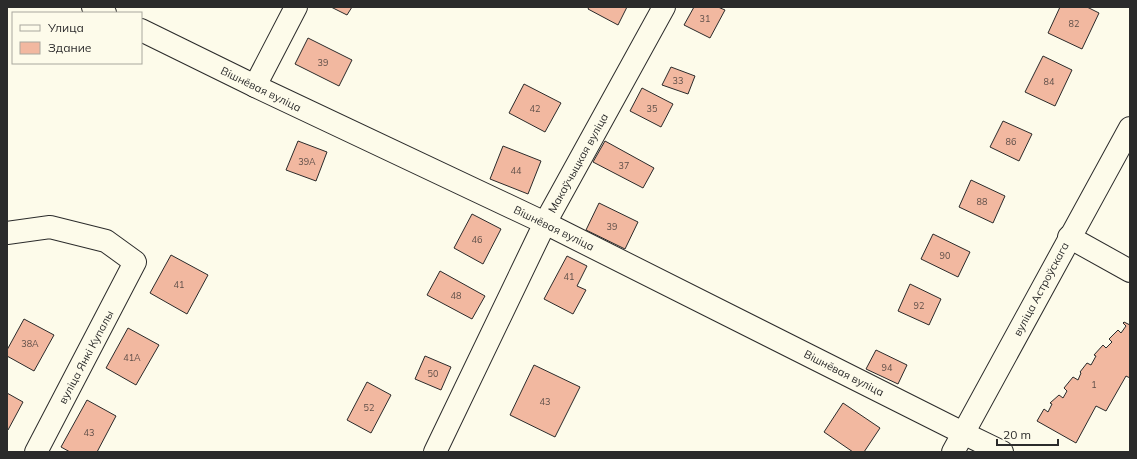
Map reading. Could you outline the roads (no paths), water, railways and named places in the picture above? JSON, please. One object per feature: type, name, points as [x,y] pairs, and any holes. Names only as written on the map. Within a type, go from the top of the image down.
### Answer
[{"type":"street","points":[[93,7],[104,12]]},
{"type":"street","points":[[255,86],[296,7]]},
{"type":"street","name":"Макаўчыцкая вуліца","points":[[435,452],[545,223],[664,7]]},
{"type":"street","name":"Вішнёвая вуліца","points":[[142,30],[255,86],[545,223],[958,443],[1002,452]]},
{"type":"street","name":"вуліца Астроўскага","points":[[958,443],[1069,237],[1127,142]]},
{"type":"street","name":"вуліца Янкі Купалы","points":[[7,233],[50,227],[106,241],[136,262],[36,452]]},
{"type":"street","points":[[1069,237],[1130,271]]}]
